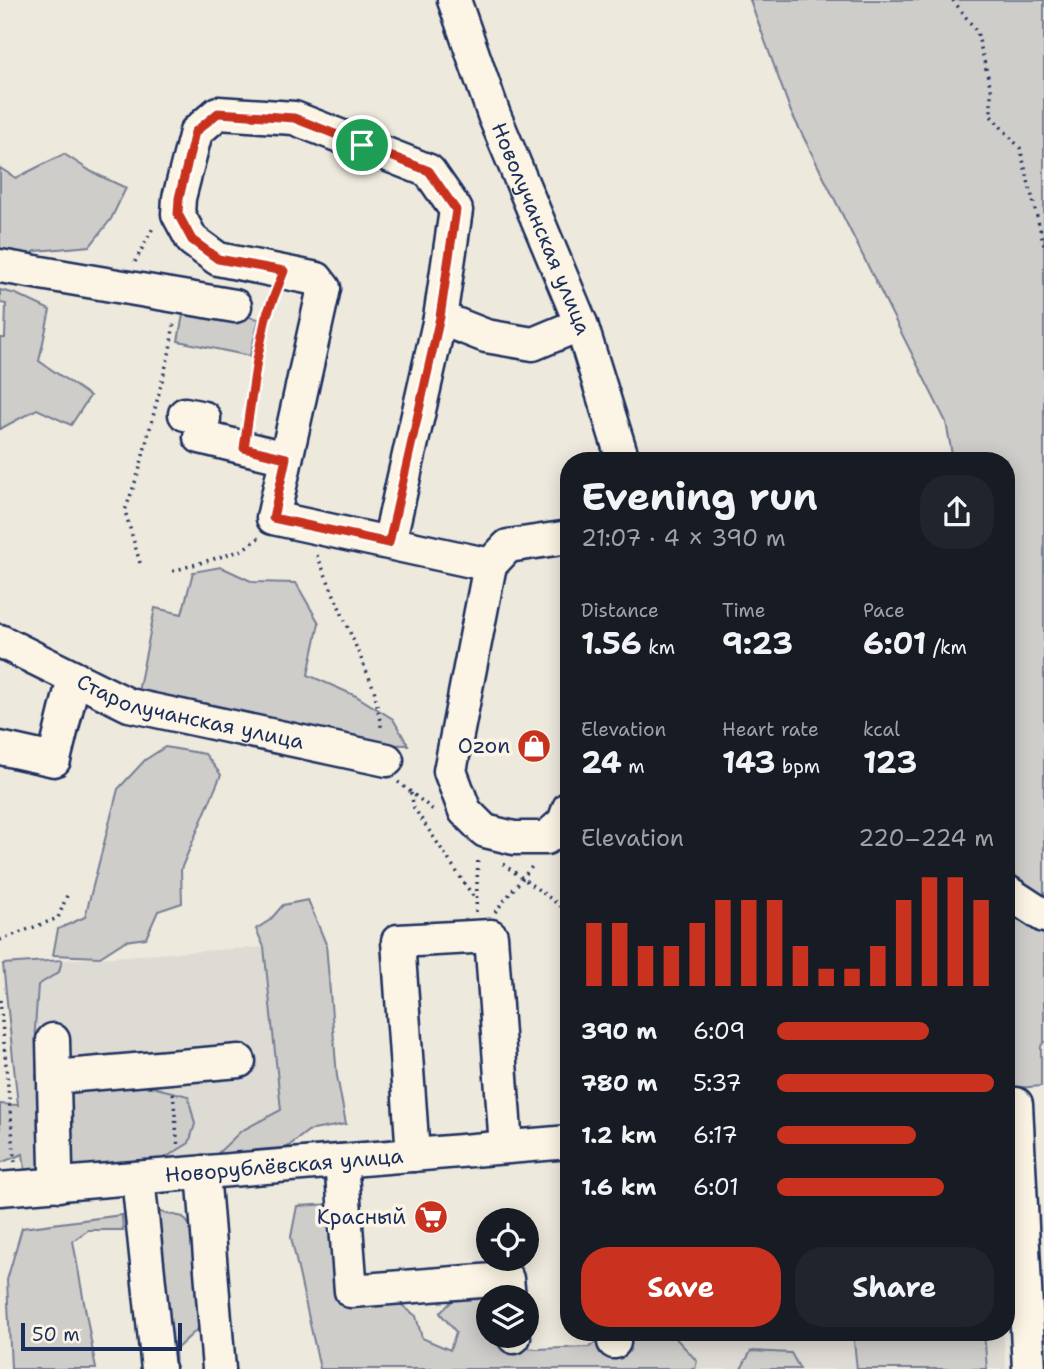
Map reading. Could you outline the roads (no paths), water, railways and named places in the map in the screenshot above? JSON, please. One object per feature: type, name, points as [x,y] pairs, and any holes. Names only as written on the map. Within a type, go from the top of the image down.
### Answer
[{"type":"street","name":"Новолучанская улица","points":[[454,0],[494,115],[582,324],[621,452]]},
{"type":"street","points":[[389,543],[440,317],[456,210],[429,171],[417,166],[294,118],[218,113],[195,132],[179,198],[178,214],[192,240],[218,259],[317,279],[324,288],[273,518],[490,565]]},
{"type":"street","points":[[0,266],[234,306]]},
{"type":"street","points":[[440,317],[486,336],[533,344],[582,324]]},
{"type":"street","points":[[185,414],[204,418],[200,437],[286,458]]},
{"type":"street","points":[[560,538],[508,546],[490,565],[450,771],[465,811],[485,831],[514,838],[546,838],[560,826]]},
{"type":"street","name":"Старолучанская улица","points":[[0,641],[129,705],[387,760]]},
{"type":"street","points":[[0,748],[54,760],[74,677]]},
{"type":"street","points":[[1015,897],[1044,916]]},
{"type":"street","points":[[413,1155],[398,941],[491,936],[506,1147]]},
{"type":"street","points":[[53,1040],[56,1168],[59,1185]]},
{"type":"street","points":[[54,1077],[239,1061]]},
{"type":"street","points":[[1022,1104],[1030,1369]]},
{"type":"street","name":"Новорублёвская улица","points":[[8,1189],[560,1143]]},
{"type":"street","points":[[341,1161],[351,1291],[507,1279],[508,1285]]},
{"type":"street","points":[[192,1174],[219,1369]]},
{"type":"street","points":[[138,1178],[158,1369]]},
{"type":"place","name":"Ozon","points":[[534,746]]},
{"type":"place","name":"Красный","points":[[431,1217]]}]
